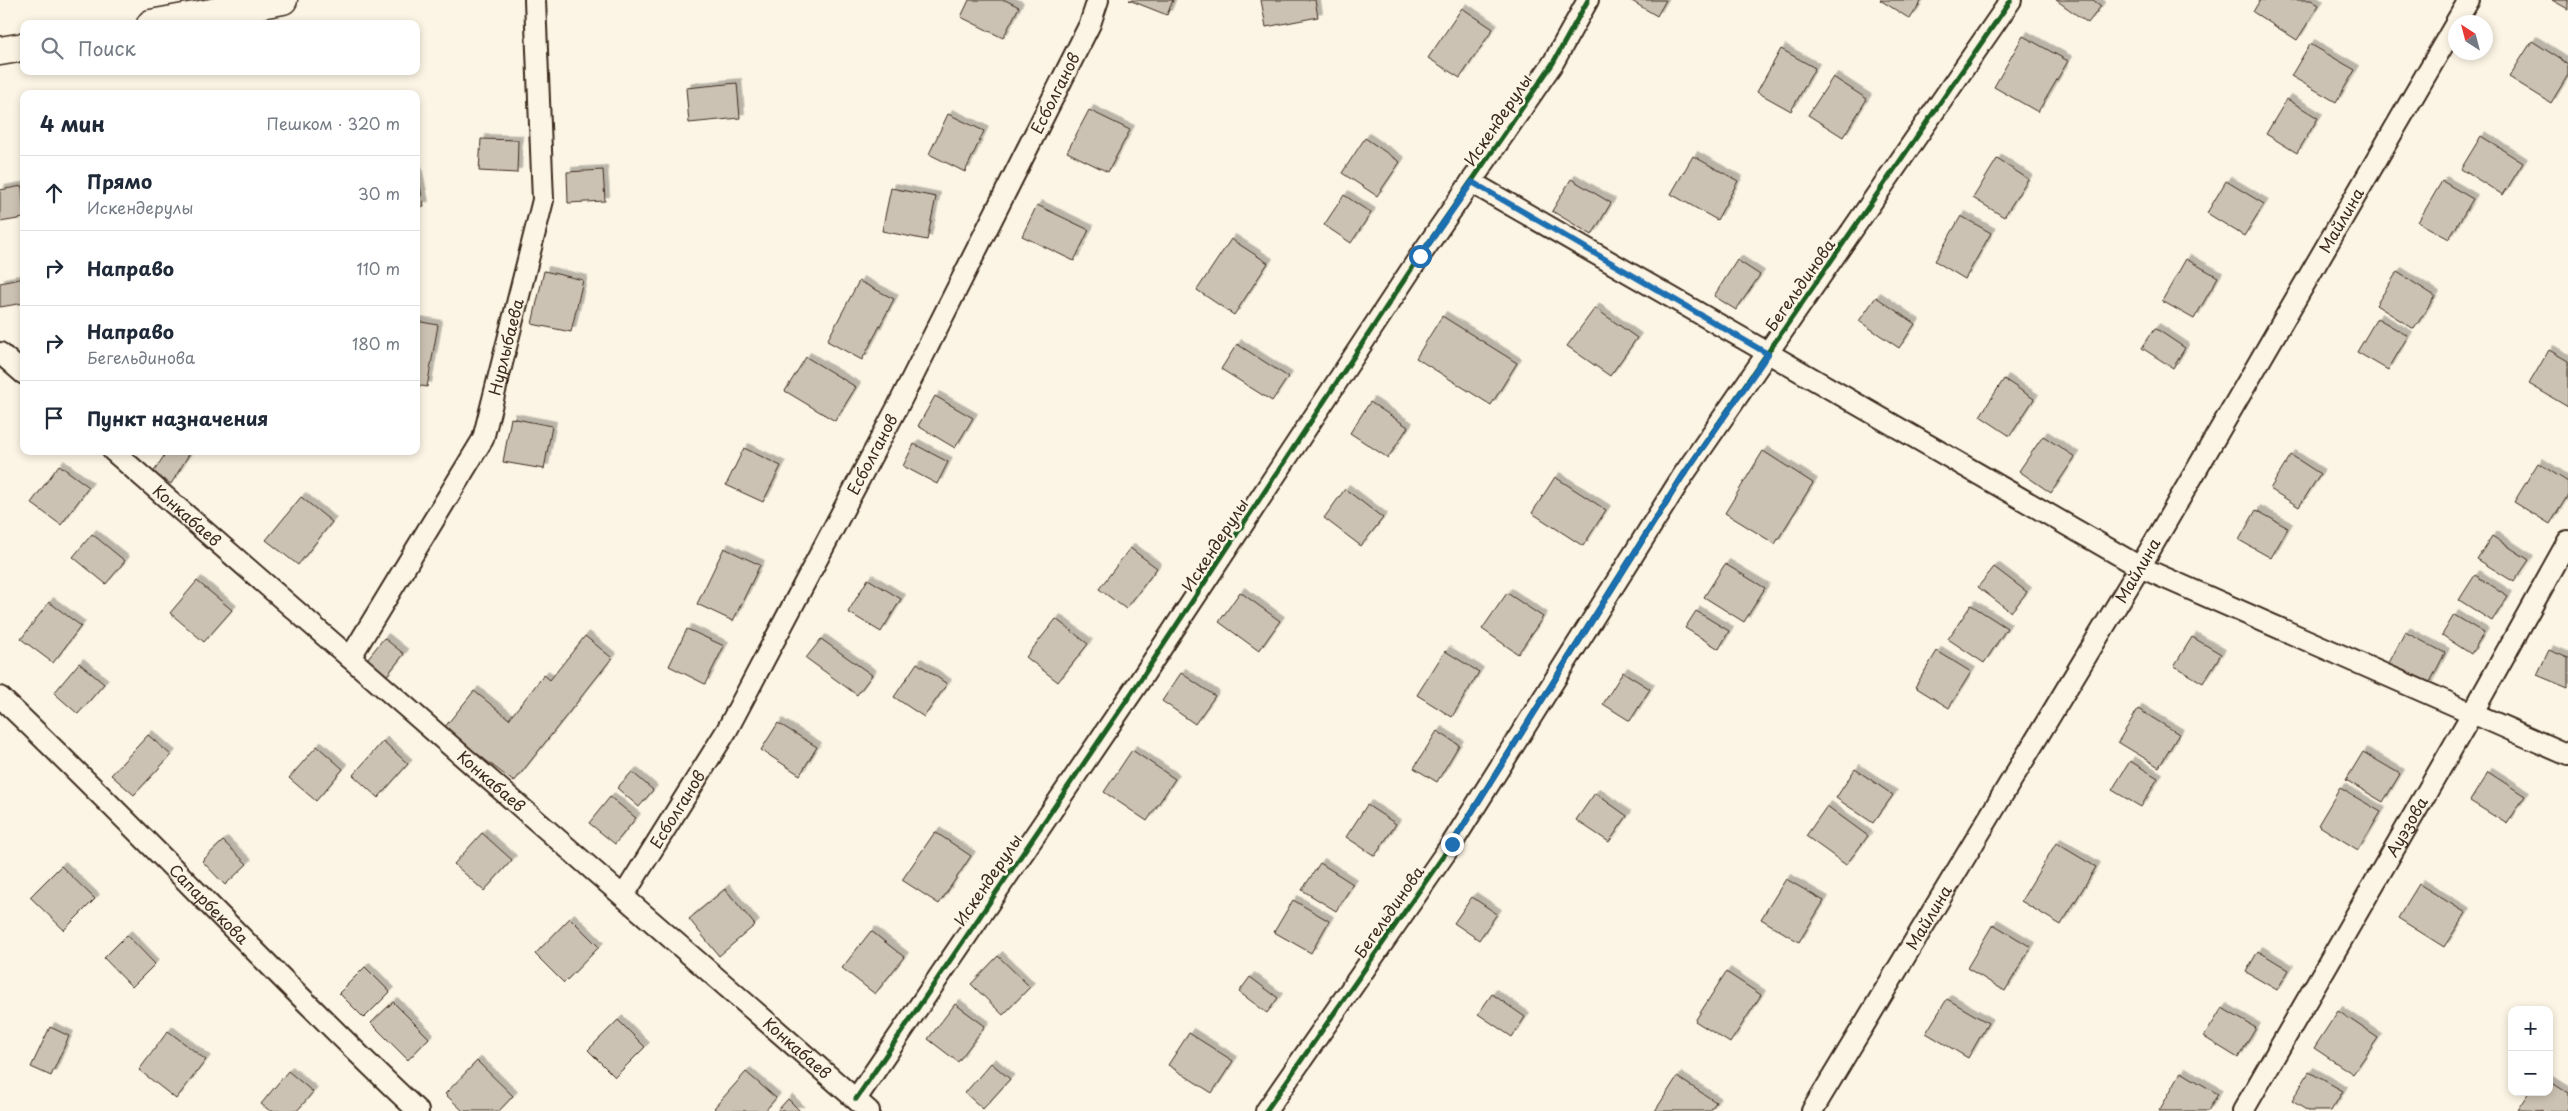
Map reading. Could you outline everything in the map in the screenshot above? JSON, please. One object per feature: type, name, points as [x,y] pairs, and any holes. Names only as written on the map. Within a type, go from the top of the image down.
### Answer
[{"type":"main road","points":[[173,20],[283,0]]},
{"type":"main road","points":[[0,51],[20,48]]},
{"type":"street","name":"Нурлыбаева","points":[[350,658],[483,439],[543,200],[535,0]]},
{"type":"street","name":"Есболганов","points":[[624,895],[727,730],[861,476],[1090,24],[1098,0]]},
{"type":"street","name":"Искендерулы","points":[[863,1105],[1137,684],[1553,63],[1588,0]]},
{"type":"street","name":"Бегельдинова","points":[[1266,1111],[1452,844],[1682,477],[2011,0]]},
{"type":"street","name":"Майлина","points":[[2461,15],[2469,0]]},
{"type":"street","name":"Майлина","points":[[1812,1111],[2140,567],[2448,37]]},
{"type":"street","points":[[1472,182],[2140,567],[2474,712],[2568,756]]},
{"type":"street","points":[[0,353],[20,370]]},
{"type":"street","name":"Конкабаев","points":[[118,455],[863,1105]]},
{"type":"street","name":"Ауэзова","points":[[2243,1111],[2474,712],[2568,541]]},
{"type":"street","name":"Сапарбекова","points":[[0,697],[78,770],[366,1063],[418,1111]]},
{"type":"building","points":[[969,0],[1005,0],[1019,7],[1003,38],[961,17]]},
{"type":"building","points":[[1129,0],[1173,0],[1167,15]]},
{"type":"building","points":[[1261,0],[1315,0],[1318,17],[1266,27]]},
{"type":"building","points":[[1630,0],[1666,0],[1657,16]]},
{"type":"building","points":[[1880,0],[1922,0],[1910,19]]},
{"type":"building","points":[[2056,0],[2093,0],[2101,6],[2088,23]]},
{"type":"building","points":[[2260,0],[2311,0],[2319,5],[2297,40],[2253,12]]},
{"type":"building","points":[[2552,0],[2568,0],[2568,9]]},
{"type":"building","points":[[1462,8],[1493,29],[1460,78],[1428,58]]},
{"type":"building","points":[[2023,36],[2068,61],[2038,112],[1994,87]]},
{"type":"building","points":[[2532,41],[2568,64],[2568,75],[2551,103],[2509,77]]},
{"type":"building","points":[[2310,44],[2355,70],[2336,102],[2291,76]]},
{"type":"building","points":[[1781,49],[1815,68],[1791,111],[1757,92]]},
{"type":"building","points":[[1833,77],[1867,99],[1843,137],[1808,115]]},
{"type":"building","points":[[737,83],[740,118],[689,123],[686,88]]},
{"type":"building","points":[[2287,99],[2318,118],[2297,153],[2266,134]]},
{"type":"building","points":[[1089,110],[1130,130],[1108,172],[1067,152]]},
{"type":"building","points":[[948,114],[984,131],[965,172],[929,154]]},
{"type":"building","points":[[2481,136],[2523,163],[2503,195],[2461,169]]},
{"type":"building","points":[[1365,138],[1400,162],[1377,196],[1342,173]]},
{"type":"building","points":[[481,139],[518,140],[517,173],[479,171]]},
{"type":"building","points":[[1693,156],[1738,181],[1717,220],[1671,194]]},
{"type":"building","points":[[1997,159],[2028,179],[2004,217],[1973,198]]},
{"type":"building","points":[[603,170],[605,201],[568,203],[567,172]]},
{"type":"building","points":[[1571,179],[1611,203],[1592,235],[1552,211]]},
{"type":"building","points":[[2226,181],[2264,204],[2244,236],[2207,213]]},
{"type":"building","points":[[2442,181],[2473,199],[2449,239],[2418,222]]},
{"type":"building","points":[[20,186],[20,219],[0,222],[0,190]]},
{"type":"building","points":[[420,186],[424,206],[420,206]]},
{"type":"building","points":[[891,188],[936,197],[927,240],[882,231]]},
{"type":"building","points":[[1344,195],[1371,213],[1351,243],[1324,225]]},
{"type":"building","points":[[1037,205],[1089,230],[1074,261],[1022,236]]},
{"type":"building","points":[[1961,216],[1991,233],[1965,279],[1935,261]]},
{"type":"building","points":[[1231,239],[1268,263],[1234,315],[1197,290]]},
{"type":"building","points":[[2186,259],[2218,277],[2194,319],[2162,301]]},
{"type":"building","points":[[1737,260],[1760,275],[1736,310],[1714,296]]},
{"type":"building","points":[[544,271],[583,280],[571,332],[532,324]]},
{"type":"building","points":[[2397,272],[2435,296],[2414,329],[2376,305]]},
{"type":"building","points":[[20,279],[20,304],[0,307],[0,283]]},
{"type":"building","points":[[859,281],[894,299],[862,360],[827,341]]},
{"type":"building","points":[[1876,297],[1915,324],[1899,348],[1859,321]]},
{"type":"building","points":[[1595,308],[1637,338],[1610,376],[1567,346]]},
{"type":"building","points":[[1442,316],[1517,363],[1491,405],[1416,358]]},
{"type":"building","points":[[2377,318],[2408,336],[2388,370],[2357,352]]},
{"type":"building","points":[[420,322],[438,325],[427,387],[420,386]]},
{"type":"building","points":[[2155,328],[2185,348],[2173,368],[2142,348]]},
{"type":"building","points":[[1237,344],[1288,377],[1272,401],[1221,369]]},
{"type":"building","points":[[2549,350],[2568,361],[2568,407],[2529,384]]},
{"type":"building","points":[[806,357],[856,387],[835,421],[785,391]]},
{"type":"building","points":[[2004,379],[2034,399],[2010,436],[1980,416]]},
{"type":"building","points":[[935,396],[973,418],[955,448],[918,426]]},
{"type":"building","points":[[1370,402],[1408,427],[1388,458],[1350,433]]},
{"type":"building","points":[[511,418],[552,426],[544,469],[503,462]]},
{"type":"building","points":[[2043,436],[2075,457],[2051,493],[2019,471]]},
{"type":"building","points":[[914,444],[948,462],[937,484],[903,466]]},
{"type":"building","points":[[744,448],[781,466],[763,502],[726,485]]},
{"type":"building","points":[[1763,451],[1813,483],[1775,544],[1725,513]]},
{"type":"building","points":[[164,455],[189,455],[171,484],[153,473]]},
{"type":"building","points":[[2291,455],[2320,474],[2299,507],[2270,489]]},
{"type":"building","points":[[2538,463],[2568,482],[2568,495],[2550,524],[2514,502]]},
{"type":"building","points":[[59,465],[89,487],[61,525],[31,503]]},
{"type":"building","points":[[1555,477],[1606,510],[1583,546],[1532,513]]},
{"type":"building","points":[[1345,489],[1383,518],[1361,546],[1324,518]]},
{"type":"building","points":[[301,497],[332,522],[298,565],[266,540]]},
{"type":"building","points":[[2256,510],[2288,528],[2271,558],[2239,540]]},
{"type":"building","points":[[92,534],[125,561],[106,584],[73,557]]},
{"type":"building","points":[[2492,536],[2529,560],[2514,582],[2477,559]]},
{"type":"building","points":[[724,548],[760,565],[733,621],[697,604]]},
{"type":"building","points":[[1130,548],[1157,568],[1126,609],[1099,589]]},
{"type":"building","points":[[1725,564],[1765,588],[1744,622],[1704,597]]},
{"type":"building","points":[[1994,567],[2027,592],[2011,612],[1978,587]]},
{"type":"building","points":[[2475,575],[2508,596],[2492,621],[2459,600]]},
{"type":"building","points":[[868,579],[901,599],[881,632],[848,612]]},
{"type":"building","points":[[197,581],[232,610],[204,642],[170,613]]},
{"type":"building","points":[[1240,592],[1280,621],[1259,651],[1219,622]]},
{"type":"building","points":[[1507,593],[1543,617],[1518,654],[1482,629]]},
{"type":"building","points":[[49,602],[81,626],[53,663],[21,639]]},
{"type":"building","points":[[1971,605],[2007,628],[1984,663],[1948,639]]},
{"type":"building","points":[[1696,611],[1729,631],[1719,649],[1685,628]]},
{"type":"building","points":[[2454,615],[2484,633],[2471,654],[2442,635]]},
{"type":"building","points":[[1056,619],[1088,644],[1058,682],[1026,657]]},
{"type":"building","points":[[687,629],[724,646],[705,684],[669,666]]},
{"type":"building","points":[[2405,632],[2445,653],[2428,686],[2388,665]]},
{"type":"building","points":[[585,636],[612,658],[514,782],[444,728],[474,691],[509,719],[544,675],[550,680]]},
{"type":"building","points":[[2192,637],[2221,654],[2203,683],[2174,666]]},
{"type":"building","points":[[384,638],[404,654],[384,679],[364,663]]},
{"type":"building","points":[[821,639],[872,675],[857,695],[806,658]]},
{"type":"building","points":[[2549,650],[2568,658],[2568,688],[2537,675]]},
{"type":"building","points":[[1445,651],[1479,672],[1452,717],[1417,695]]},
{"type":"building","points":[[1937,651],[1971,672],[1949,708],[1915,687]]},
{"type":"building","points":[[79,663],[104,684],[78,714],[54,693]]},
{"type":"building","points":[[917,663],[947,684],[924,717],[894,697]]},
{"type":"building","points":[[1623,672],[1650,689],[1630,721],[1603,704]]},
{"type":"building","points":[[1181,673],[1215,696],[1195,724],[1162,701]]},
{"type":"building","points":[[2138,709],[2179,734],[2159,767],[2118,742]]},
{"type":"building","points":[[778,723],[817,747],[800,775],[761,750]]},
{"type":"building","points":[[1437,731],[1459,745],[1437,782],[1414,768]]},
{"type":"building","points":[[148,735],[171,755],[134,795],[111,775]]},
{"type":"building","points":[[383,741],[408,764],[378,798],[353,775]]},
{"type":"building","points":[[317,746],[343,769],[316,801],[289,778]]},
{"type":"building","points":[[1132,750],[1175,779],[1147,821],[1104,792]]},
{"type":"building","points":[[2363,752],[2400,774],[2383,802],[2346,780]]},
{"type":"building","points":[[2130,761],[2158,778],[2141,807],[2112,790]]},
{"type":"building","points":[[1855,769],[1893,795],[1873,823],[1836,798]]},
{"type":"building","points":[[632,772],[653,790],[639,807],[617,788]]},
{"type":"building","points":[[2488,772],[2525,796],[2507,824],[2470,801]]},
{"type":"building","points":[[2340,788],[2381,812],[2358,850],[2318,825]]},
{"type":"building","points":[[1595,793],[1627,816],[1609,842],[1576,820]]},
{"type":"building","points":[[610,797],[636,818],[615,844],[589,823]]},
{"type":"building","points":[[1367,805],[1396,824],[1375,856],[1346,837]]},
{"type":"building","points":[[1827,806],[1868,836],[1846,865],[1806,836]]},
{"type":"building","points":[[935,832],[971,856],[939,904],[902,880]]},
{"type":"building","points":[[482,833],[512,860],[484,891],[454,864]]},
{"type":"building","points":[[223,841],[247,864],[225,885],[202,861]]},
{"type":"building","points":[[2056,843],[2096,867],[2061,925],[2021,901]]},
{"type":"building","points":[[1320,863],[1353,884],[1336,911],[1302,890]]},
{"type":"building","points":[[61,866],[95,899],[64,930],[30,897]]},
{"type":"building","points":[[1786,879],[1824,901],[1799,942],[1761,919]]},
{"type":"building","points":[[2419,884],[2466,913],[2444,947],[2398,918]]},
{"type":"building","points":[[725,889],[755,925],[719,956],[689,919]]},
{"type":"building","points":[[1472,897],[1497,914],[1479,940],[1454,923]]},
{"type":"building","points":[[1293,900],[1329,921],[1311,953],[1274,932]]},
{"type":"building","points":[[570,918],[599,947],[564,983],[535,954]]},
{"type":"building","points":[[1993,924],[2031,947],[2005,991],[1967,968]]},
{"type":"building","points":[[871,931],[904,957],[875,994],[842,968]]},
{"type":"building","points":[[127,935],[155,964],[132,987],[104,958]]},
{"type":"building","points":[[2258,951],[2289,970],[2277,990],[2246,972]]},
{"type":"building","points":[[998,956],[1030,987],[1003,1015],[971,984]]},
{"type":"building","points":[[365,967],[390,992],[364,1018],[339,993]]},
{"type":"building","points":[[1726,972],[1761,995],[1730,1043],[1695,1021]]},
{"type":"building","points":[[1250,977],[1278,998],[1267,1013],[1239,992]]},
{"type":"building","points":[[1492,994],[1525,1017],[1512,1037],[1478,1014]]},
{"type":"building","points":[[1947,999],[1988,1023],[1968,1058],[1926,1033]]},
{"type":"building","points":[[393,1002],[429,1038],[408,1060],[371,1023]]},
{"type":"building","points":[[955,1004],[985,1026],[958,1062],[928,1039]]},
{"type":"building","points":[[2222,1008],[2256,1028],[2238,1058],[2204,1037]]},
{"type":"building","points":[[2338,1011],[2378,1038],[2353,1074],[2314,1048]]},
{"type":"building","points":[[618,1020],[645,1047],[615,1077],[588,1050]]},
{"type":"building","points":[[50,1027],[69,1036],[51,1076],[31,1067]]},
{"type":"building","points":[[168,1031],[206,1060],[176,1099],[139,1070]]},
{"type":"building","points":[[1189,1033],[1233,1061],[1212,1093],[1168,1065]]},
{"type":"building","points":[[477,1061],[513,1096],[499,1111],[463,1111],[445,1094]]},
{"type":"building","points":[[991,1063],[1010,1079],[983,1109],[965,1093]]},
{"type":"building","points":[[288,1071],[313,1092],[297,1111],[270,1111],[261,1104]]},
{"type":"building","points":[[746,1072],[776,1098],[765,1111],[718,1111],[714,1108]]},
{"type":"building","points":[[2181,1072],[2218,1094],[2208,1111],[2159,1111]]},
{"type":"building","points":[[2309,1072],[2343,1091],[2331,1111],[2308,1111],[2292,1101]]},
{"type":"building","points":[[1677,1077],[1716,1102],[1710,1111],[1655,1111]]},
{"type":"building","points":[[2553,1084],[2568,1093],[2568,1106],[2565,1111],[2517,1110],[2526,1096],[2553,1096]]},
{"type":"building","points":[[788,1099],[800,1111],[777,1111]]},
{"type":"cycle path","points":[[856,1099],[1137,685],[1420,256],[1553,63],[1588,0]]},
{"type":"cycle path","points":[[1266,1111],[1451,845],[1682,477],[2011,0]]},
{"type":"route","points":[[1420,256],[1472,182],[1768,354],[1682,477],[1452,844]]}]
